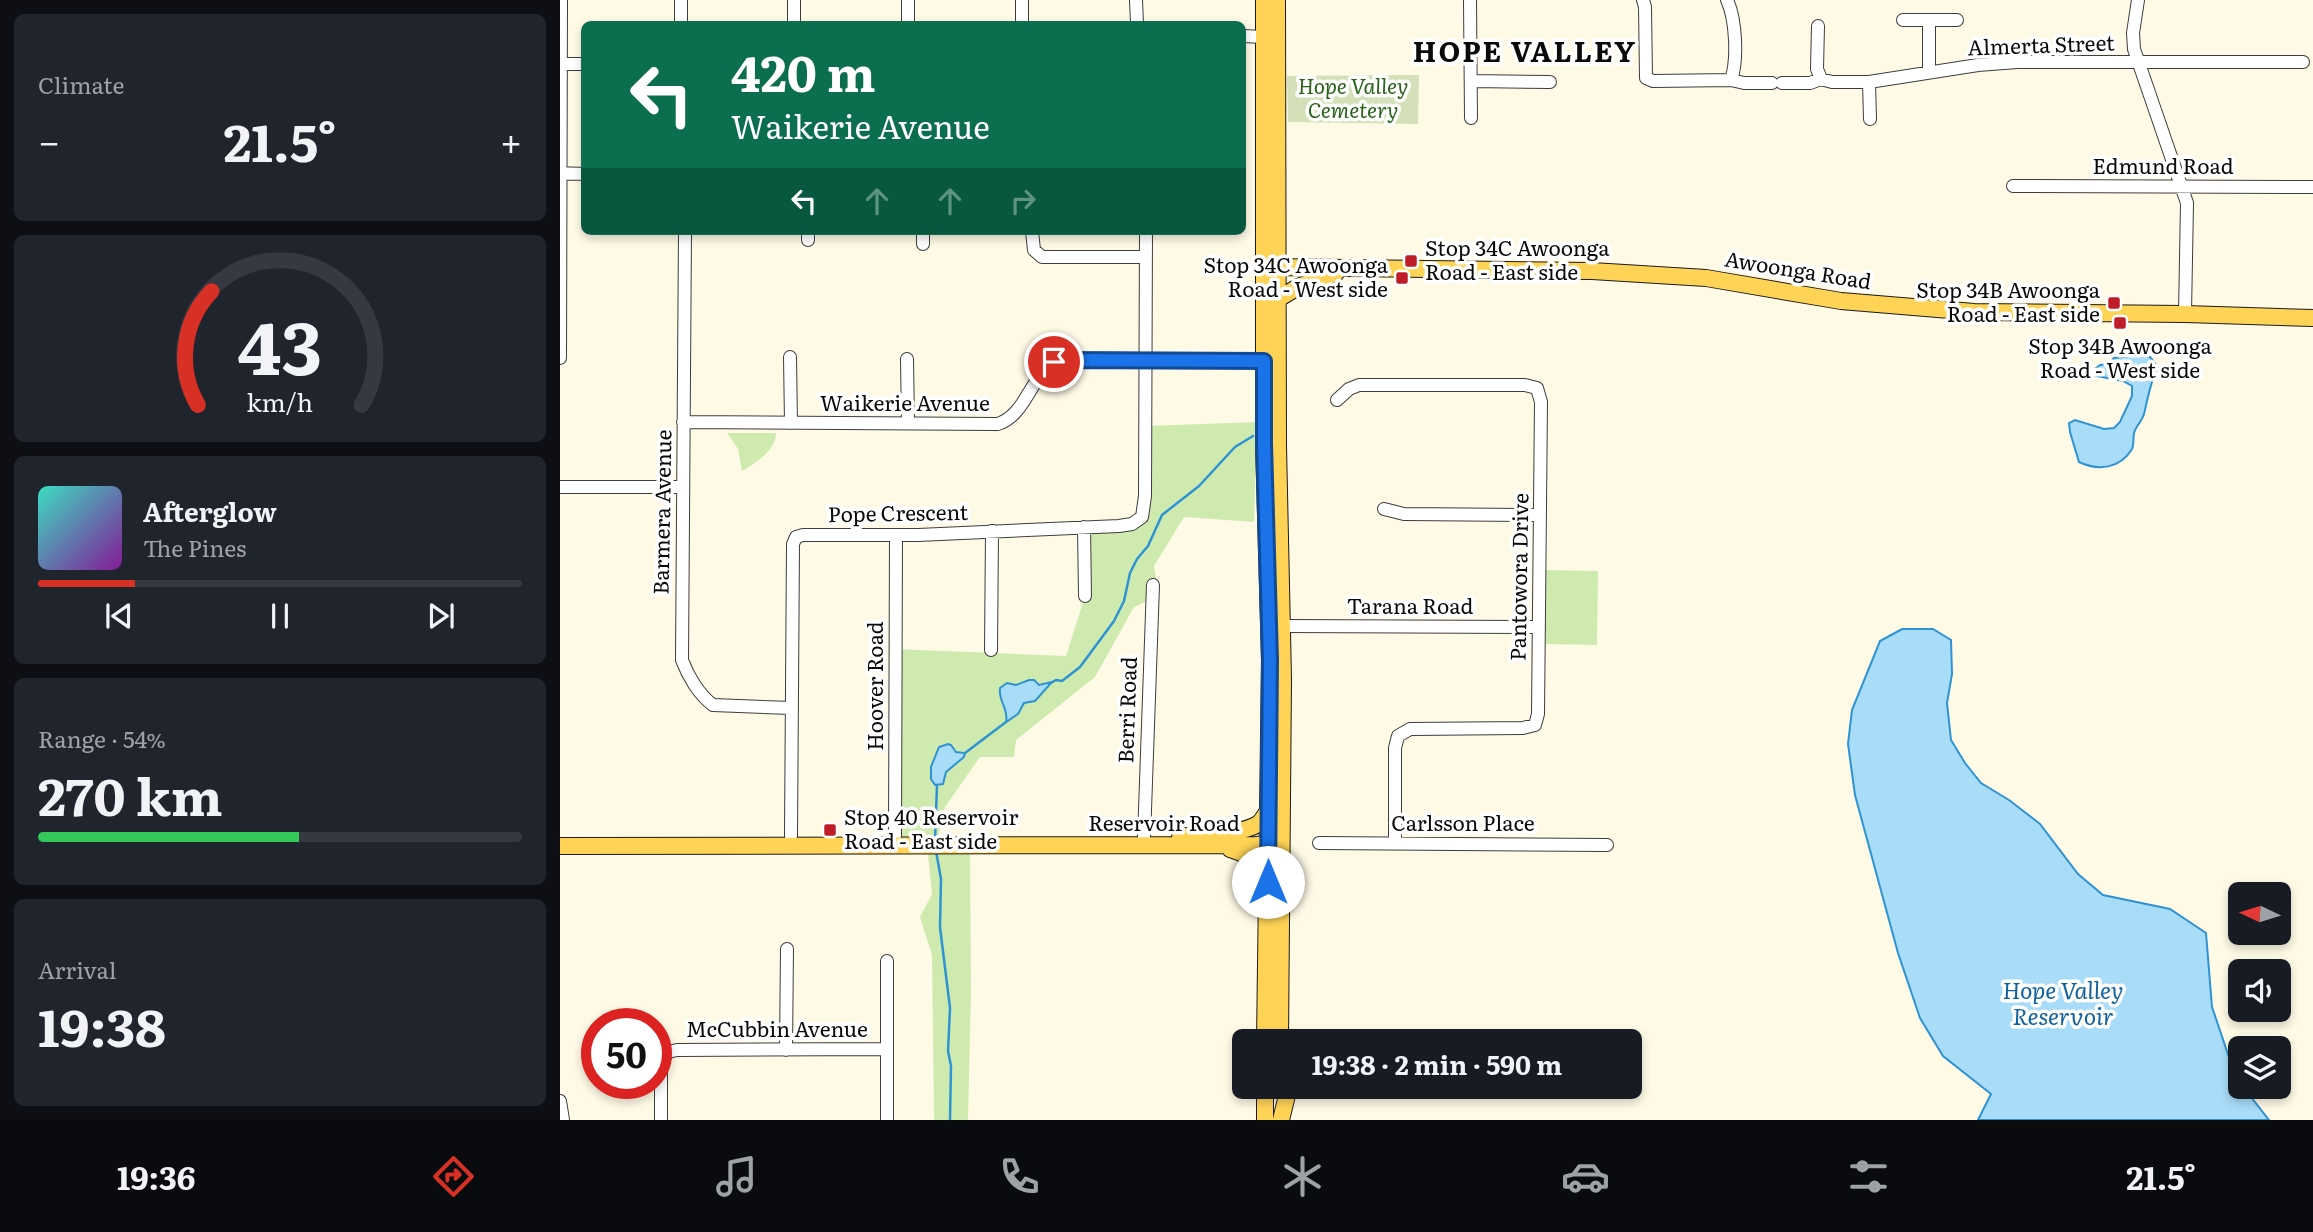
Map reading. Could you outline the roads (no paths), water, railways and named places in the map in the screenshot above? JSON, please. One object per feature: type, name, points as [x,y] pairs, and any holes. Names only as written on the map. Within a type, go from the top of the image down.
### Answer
[{"type":"main road","points":[[1264,0],[1270,36],[1271,267],[1264,361],[1270,660],[1268,811],[1275,843],[1267,909],[1265,1029]]},
{"type":"main road","points":[[1270,36],[1277,0]]},
{"type":"main road","points":[[1271,267],[1278,299],[1282,626],[1275,843],[1280,1029]]},
{"type":"main road","name":"Awoonga Road","points":[[1271,267],[1592,271],[1706,278],[1841,301],[1975,312],[2313,318]]},
{"type":"main road","points":[[1278,299],[1298,287],[1345,270]]},
{"type":"main road","points":[[1269,607],[1282,626]]},
{"type":"main road","points":[[1270,660],[1275,637],[1282,626]]},
{"type":"main road","points":[[1171,838],[1251,827],[1259,823],[1268,811]]},
{"type":"main road","name":"Reservoir Road","points":[[560,836],[1144,841],[1215,845],[1275,843]]},
{"type":"main road","name":"Reservoir Road","points":[[1144,841],[1171,838],[1257,838],[1275,843]]},
{"type":"main road","name":"Reservoir Road","points":[[560,846],[791,840]]},
{"type":"main road","points":[[1215,845],[1243,853],[1254,860],[1261,876],[1267,909]]},
{"type":"main road","points":[[1265,1099],[1265,1120]]},
{"type":"main road","points":[[1279,1099],[1280,1120]]},
{"type":"main road","points":[[1280,1120],[1286,1099]]},
{"type":"street","points":[[560,358],[561,0]]},
{"type":"street","points":[[681,0],[681,21]]},
{"type":"street","points":[[793,0],[794,21]]},
{"type":"street","points":[[908,0],[908,21]]},
{"type":"street","points":[[1022,0],[1022,21]]},
{"type":"street","points":[[1136,0],[1137,21]]},
{"type":"street","points":[[1471,0],[1471,118]]},
{"type":"street","name":"Almerta Street","points":[[1643,0],[1646,7],[1646,78],[1653,81],[1810,83],[1821,79],[1832,82],[1869,82],[1978,65],[2017,62],[2303,62]]},
{"type":"street","points":[[1727,0],[1734,24],[1734,72],[1731,80]]},
{"type":"street","points":[[2138,0],[2133,33],[2134,49],[2183,187],[2186,203],[2185,314]]},
{"type":"street","points":[[1903,20],[1957,20]]},
{"type":"street","points":[[1929,20],[1929,72]]},
{"type":"street","points":[[1818,26],[1817,69],[1821,79]]},
{"type":"street","points":[[1246,36],[1270,36]]},
{"type":"street","points":[[560,64],[581,64]]},
{"type":"street","points":[[1471,81],[1550,82]]},
{"type":"street","points":[[1869,82],[1870,119]]},
{"type":"street","points":[[560,173],[581,174]]},
{"type":"street","name":"Edmund Road","points":[[2013,186],[2313,187]]},
{"type":"street","name":"Barmera Avenue","points":[[685,235],[682,660],[702,695],[713,705],[792,708]]},
{"type":"street","points":[[1032,235],[1034,250],[1042,257],[1146,257]]},
{"type":"street","points":[[1146,235],[1146,361]]},
{"type":"street","points":[[790,357],[791,423]]},
{"type":"street","points":[[907,359],[908,423]]},
{"type":"street","name":"Pope Crescent","points":[[791,840],[791,555],[796,537],[811,534],[896,535],[1132,524],[1142,517],[1146,496],[1146,361]]},
{"type":"street","name":"Waikerie Avenue","points":[[683,422],[998,424],[1017,413],[1045,369],[1054,362],[1264,361]]},
{"type":"street","name":"Pantowora Drive","points":[[1337,400],[1349,389],[1359,385],[1525,385],[1537,388],[1541,401],[1538,714],[1535,725],[1523,728],[1410,729],[1398,736],[1395,748],[1395,843]]},
{"type":"street","points":[[560,486],[682,487]]},
{"type":"street","points":[[1384,509],[1404,514],[1540,515]]},
{"type":"street","points":[[1084,527],[1085,596]]},
{"type":"street","points":[[991,650],[992,531]]},
{"type":"street","name":"Hoover Road","points":[[895,840],[896,535]]},
{"type":"street","name":"Berri Road","points":[[1144,841],[1153,585]]},
{"type":"street","name":"Tarana Road","points":[[1282,626],[1539,627]]},
{"type":"street","name":"Carlsson Place","points":[[1319,843],[1607,845]]},
{"type":"street","points":[[786,1050],[787,949]]},
{"type":"street","points":[[887,961],[887,1120]]},
{"type":"street","name":"McCubbin Avenue","points":[[661,1120],[662,1063],[668,1052],[886,1049]]},
{"type":"street","points":[[560,1101],[564,1120]]},
{"type":"water","points":[[2140,355],[2150,357],[2158,367],[2143,417],[2134,433],[2132,449],[2121,461],[2108,466],[2094,467],[2079,462],[2069,423],[2075,420],[2104,429],[2114,428],[2120,422],[2132,396],[2132,386],[2123,381],[2096,376],[2095,369],[2109,364],[2114,358]]},
{"type":"water","name":"Hope Valley Reservoir","points":[[1902,629],[1933,629],[1951,640],[1952,674],[1947,703],[1951,740],[1981,783],[2040,824],[2078,874],[2103,895],[2170,909],[2206,933],[2212,1007],[2228,1054],[2228,1099],[2252,1099],[2269,1120],[1978,1120],[1991,1094],[1943,1056],[1920,1018],[1898,953],[1855,795],[1848,744],[1852,710],[1880,641]]},
{"type":"water","points":[[1034,680],[1039,685],[1052,682],[1035,701],[1024,703],[1018,714],[1006,722],[1000,688],[1007,683],[1016,685]]},
{"type":"water","points":[[948,744],[956,752],[965,753],[964,757],[946,772],[943,784],[935,785],[931,779],[931,767],[939,747]]},
{"type":"waterway","points":[[1049,684],[1056,680],[1062,681],[1080,667],[1114,621],[1124,601],[1130,573],[1148,546],[1162,515],[1199,486],[1235,447],[1253,436]]},
{"type":"waterway","points":[[965,753],[1006,722]]},
{"type":"waterway","points":[[935,841],[937,785]]},
{"type":"waterway","points":[[936,851],[941,879],[940,927],[950,1008],[950,1120]]},
{"type":"place","name":"Stop 34C Awoonga Road - East side","points":[[1411,261]]},
{"type":"place","name":"Stop 34C Awoonga Road - West side","points":[[1402,278]]},
{"type":"place","name":"Stop 34B Awoonga Road - East side","points":[[2114,303]]},
{"type":"place","name":"Stop 34B Awoonga Road - West side","points":[[2120,323]]},
{"type":"place","name":"Stop 40 Reservoir Road - East side","points":[[830,830]]},
{"type":"district","name":"HOPE VALLEY","points":[[1525,52]]},
{"type":"park label","name":"Hope Valley Cemetery","points":[[1353,99]]}]
